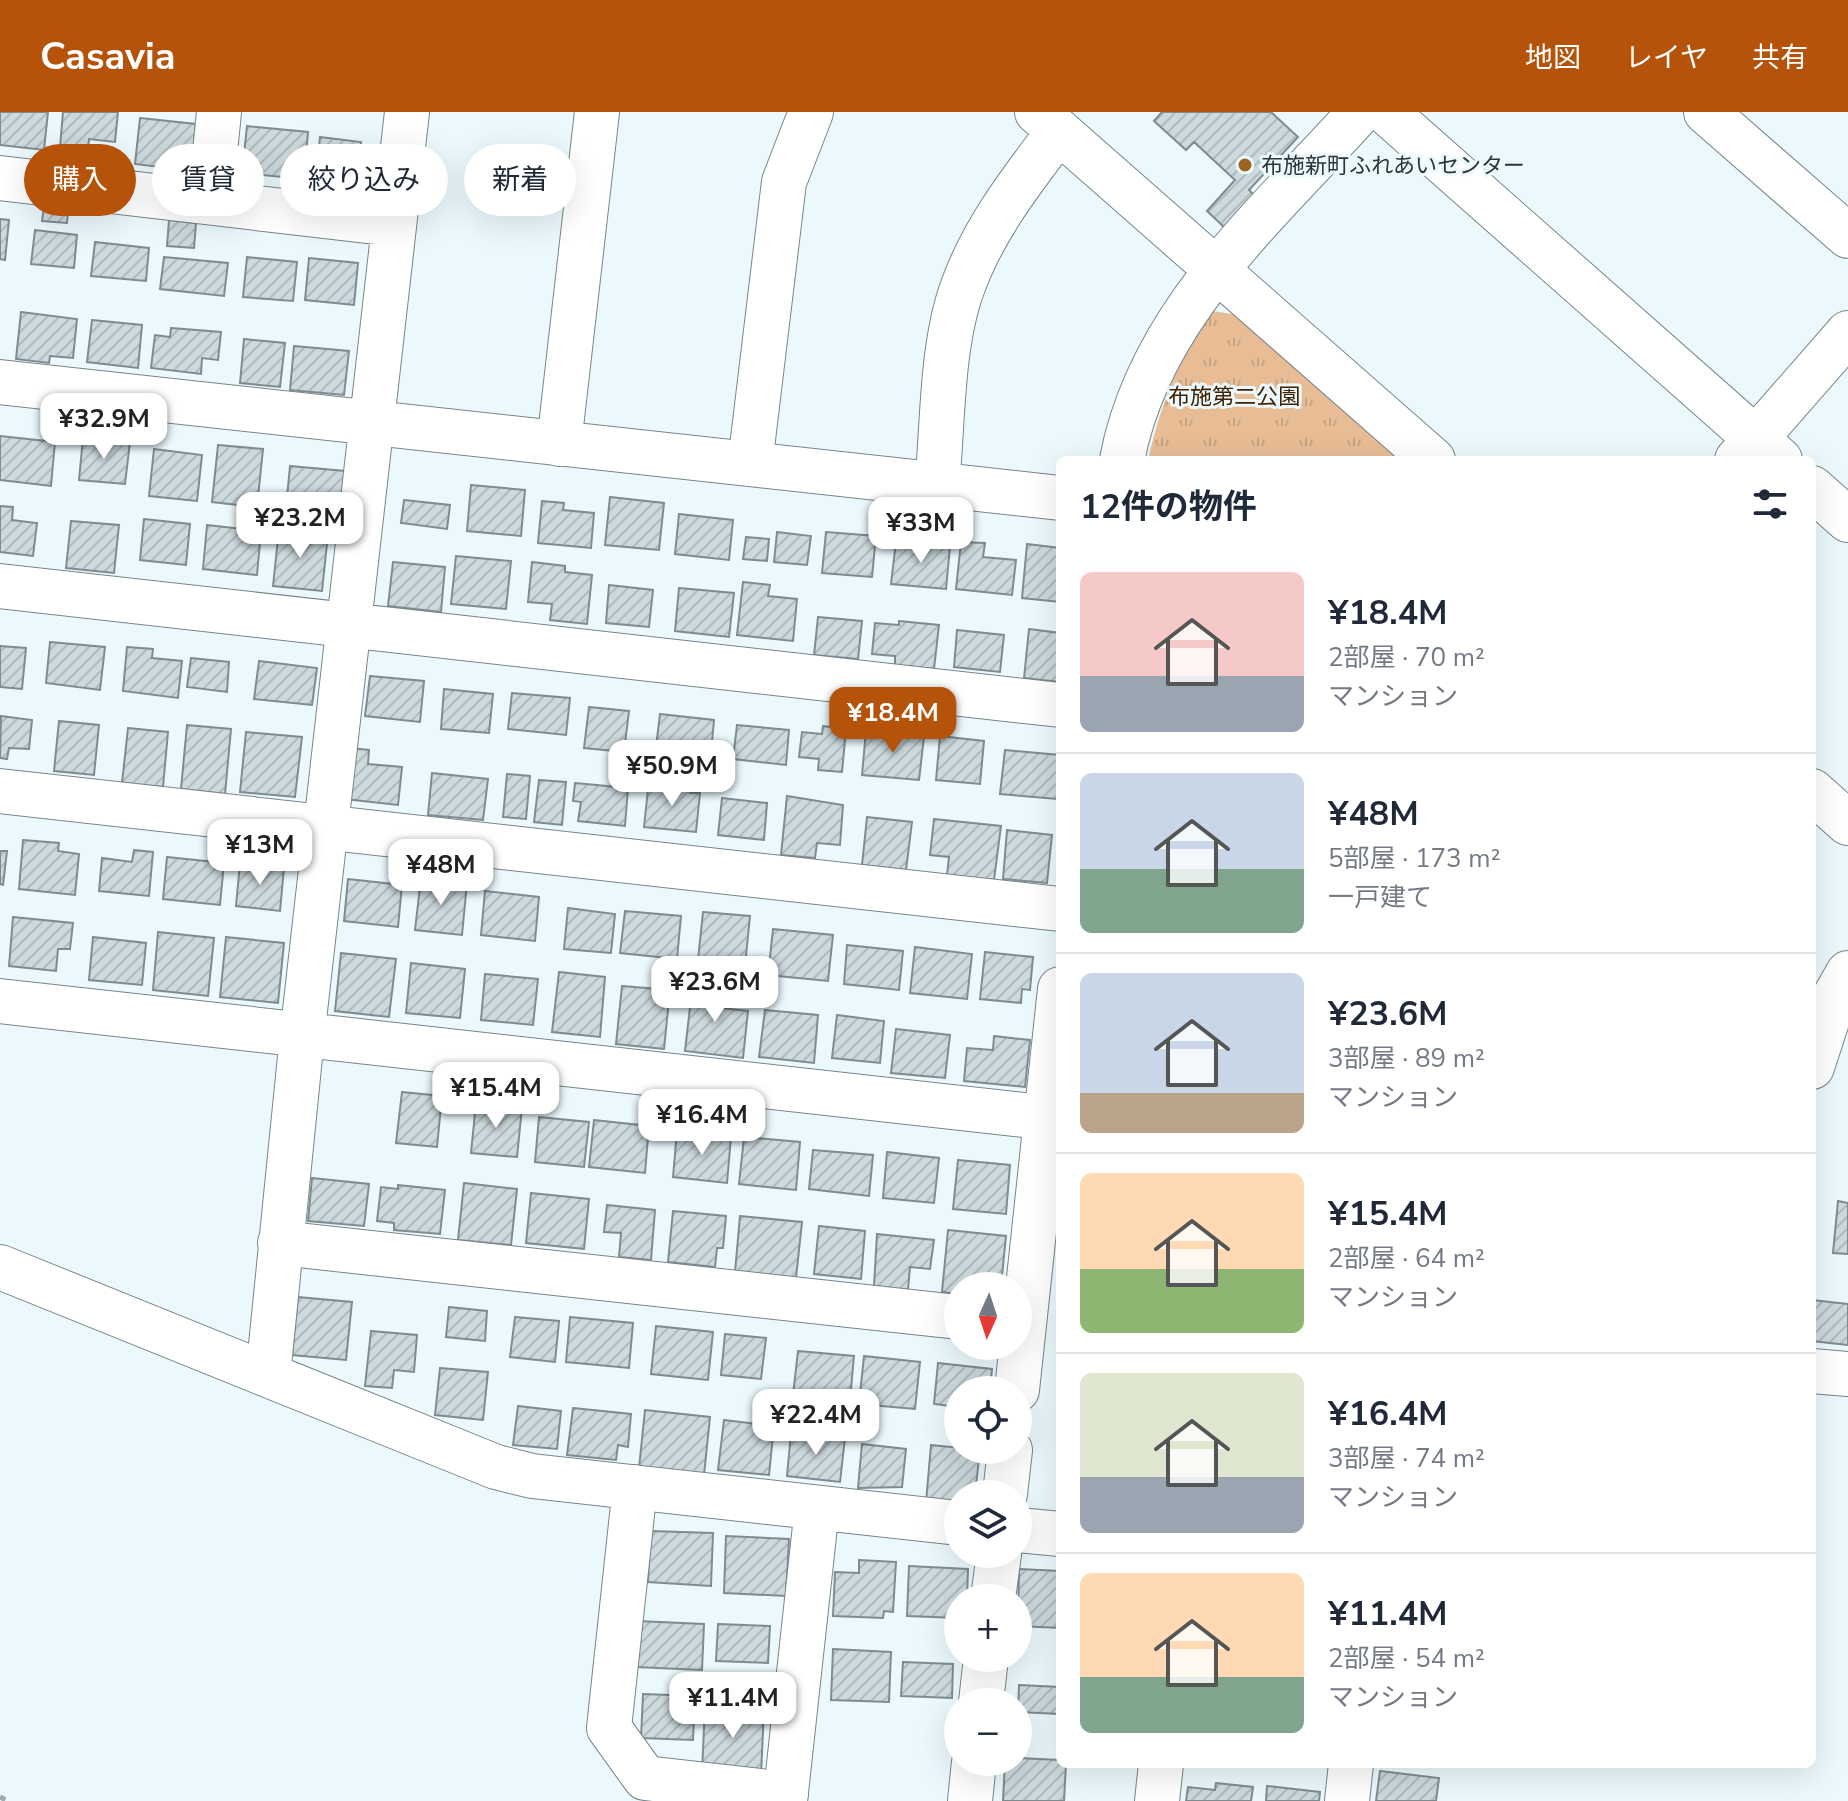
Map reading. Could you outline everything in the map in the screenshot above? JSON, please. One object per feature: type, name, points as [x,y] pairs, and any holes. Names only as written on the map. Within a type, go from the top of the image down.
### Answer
[{"type":"street","points":[[216,144],[219,112]]},
{"type":"street","points":[[268,1375],[302,1037],[407,112]]},
{"type":"street","points":[[559,444],[597,112]]},
{"type":"street","points":[[750,464],[784,182],[811,112]]},
{"type":"street","points":[[1123,456],[1146,377],[1185,310],[1217,270],[1360,112]]},
{"type":"street","points":[[1386,112],[1758,453],[1848,333]]},
{"type":"street","points":[[1706,112],[1848,236]]},
{"type":"street","points":[[937,486],[952,331],[962,287],[1048,121],[1428,456]]},
{"type":"street","points":[[0,178],[152,195]]},
{"type":"street","points":[[264,208],[393,224]]},
{"type":"street","points":[[0,382],[1056,498]]},
{"type":"street","points":[[1816,492],[1848,520]]},
{"type":"street","points":[[0,586],[1056,705]]},
{"type":"street","points":[[0,791],[1056,909]]},
{"type":"street","points":[[1816,795],[1848,823]]},
{"type":"street","points":[[1816,1055],[1835,996],[1848,973]]},
{"type":"street","points":[[0,1001],[302,1037],[1053,1118]]},
{"type":"street","points":[[1021,1376],[1034,1326],[1056,1063]]},
{"type":"street","points":[[280,1243],[944,1315]]},
{"type":"street","points":[[0,1267],[496,1467],[532,1476],[944,1522]]},
{"type":"street","points":[[1816,1371],[1848,1374]]},
{"type":"street","points":[[635,1487],[609,1728],[645,1778],[785,1798],[817,1508]]},
{"type":"street","points":[[1032,1531],[1056,1534]]},
{"type":"street","points":[[1157,1801],[1161,1768]]},
{"type":"street","points":[[1347,1801],[1351,1768]]},
{"type":"street","points":[[970,1801],[973,1776]]},
{"type":"path","points":[[0,1797],[8,1801]]},
{"type":"green space","name":"布施第二公園","points":[[1213,311],[1237,315],[1397,456],[1149,456],[1159,418],[1190,347]]},
{"type":"building","points":[[0,112],[48,112],[45,144],[24,144],[24,148],[0,145]]},
{"type":"building","points":[[63,112],[118,112],[115,142],[89,139],[88,144],[60,144]]},
{"type":"building","name":"布施新町ふれあいセンター","points":[[1162,112],[1271,112],[1298,137],[1249,190],[1254,195],[1224,227],[1207,211],[1235,180],[1194,142],[1186,150],[1154,121]]},
{"type":"building","points":[[140,118],[196,124],[194,144],[152,144],[152,166],[136,164]]},
{"type":"building","points":[[247,126],[308,132],[307,144],[280,144],[280,177],[264,175],[264,144],[245,144]]},
{"type":"building","points":[[320,137],[361,142],[361,144],[319,144]]},
{"type":"building","points":[[43,216],[68,216],[67,223],[42,221]]},
{"type":"building","points":[[0,219],[9,220],[5,260],[0,259]]},
{"type":"building","points":[[169,220],[196,223],[194,248],[167,246]]},
{"type":"building","points":[[35,230],[77,235],[74,268],[31,264]]},
{"type":"building","points":[[95,242],[149,248],[146,281],[91,276]]},
{"type":"building","points":[[164,257],[228,263],[224,296],[160,289]]},
{"type":"building","points":[[247,257],[297,262],[293,301],[243,297]]},
{"type":"building","points":[[309,258],[358,263],[354,305],[305,300]]},
{"type":"building","points":[[21,312],[77,319],[73,358],[50,356],[49,363],[16,359]]},
{"type":"building","points":[[92,320],[142,325],[138,368],[87,362]]},
{"type":"building","points":[[171,328],[221,332],[218,360],[202,358],[201,374],[151,368],[155,335],[170,337]]},
{"type":"building","points":[[244,339],[285,343],[280,387],[240,383]]},
{"type":"building","points":[[294,346],[349,351],[344,395],[290,390]]},
{"type":"building","points":[[0,436],[55,442],[51,486],[0,480]]},
{"type":"building","points":[[83,438],[130,442],[125,484],[79,480]]},
{"type":"building","points":[[218,445],[263,449],[257,507],[212,502]]},
{"type":"building","points":[[154,449],[202,455],[197,501],[149,496]]},
{"type":"building","points":[[290,466],[345,471],[340,514],[286,508]]},
{"type":"building","points":[[471,485],[525,490],[521,536],[467,531]]},
{"type":"building","points":[[610,497],[664,503],[659,550],[605,545]]},
{"type":"building","points":[[404,500],[450,505],[447,529],[401,523]]},
{"type":"building","points":[[542,501],[564,503],[563,510],[594,513],[591,548],[538,543]]},
{"type":"building","points":[[0,506],[13,507],[12,520],[37,523],[33,556],[0,552]]},
{"type":"building","points":[[679,514],[733,520],[729,560],[675,554]]},
{"type":"building","points":[[144,519],[190,524],[186,565],[140,560]]},
{"type":"building","points":[[71,521],[119,525],[114,573],[66,568]]},
{"type":"building","points":[[207,525],[261,531],[257,575],[203,569]]},
{"type":"building","points":[[279,529],[328,534],[322,591],[273,586]]},
{"type":"building","points":[[777,532],[811,536],[807,565],[774,562]]},
{"type":"building","points":[[826,532],[876,536],[872,577],[822,573]]},
{"type":"building","points":[[746,537],[769,539],[767,561],[743,559]]},
{"type":"building","points":[[896,541],[950,547],[946,589],[891,584]]},
{"type":"building","points":[[961,542],[985,543],[983,557],[1016,560],[1012,595],[956,589]]},
{"type":"building","points":[[1027,544],[1056,548],[1056,602],[1022,598]]},
{"type":"building","points":[[456,556],[511,561],[506,609],[451,604]]},
{"type":"building","points":[[393,562],[445,567],[441,612],[388,606]]},
{"type":"building","points":[[532,562],[565,566],[565,572],[592,575],[587,624],[550,620],[552,604],[528,602]]},
{"type":"building","points":[[743,582],[770,585],[768,596],[797,599],[793,641],[737,635]]},
{"type":"building","points":[[609,585],[653,590],[649,627],[606,623]]},
{"type":"building","points":[[679,588],[734,593],[729,637],[675,631]]},
{"type":"building","points":[[818,617],[862,621],[858,659],[814,655]]},
{"type":"building","points":[[899,621],[939,625],[934,669],[895,665],[895,656],[872,654],[875,623],[899,625]]},
{"type":"building","points":[[1029,629],[1056,632],[1056,682],[1024,678]]},
{"type":"building","points":[[957,630],[1004,635],[1000,672],[954,667]]},
{"type":"building","points":[[50,642],[105,647],[100,690],[46,683]]},
{"type":"building","points":[[0,646],[26,648],[22,689],[0,687]]},
{"type":"building","points":[[127,647],[153,649],[152,658],[182,661],[178,698],[123,691]]},
{"type":"building","points":[[191,658],[229,662],[227,692],[187,687]]},
{"type":"building","points":[[259,661],[317,668],[312,705],[254,699]]},
{"type":"building","points":[[370,676],[424,681],[420,722],[365,716]]},
{"type":"building","points":[[444,689],[493,694],[489,733],[441,729]]},
{"type":"building","points":[[512,693],[570,698],[566,735],[508,729]]},
{"type":"building","points":[[589,707],[629,711],[624,752],[584,748]]},
{"type":"building","points":[[660,714],[714,720],[711,753],[656,747]]},
{"type":"building","points":[[1,716],[32,720],[29,749],[9,748],[7,759],[0,758]]},
{"type":"building","points":[[59,721],[99,725],[94,775],[54,771]]},
{"type":"building","points":[[187,725],[231,729],[225,794],[181,789]]},
{"type":"building","points":[[737,725],[789,730],[786,765],[733,759]]},
{"type":"building","points":[[823,726],[846,729],[842,772],[818,770],[819,759],[799,757],[802,732],[822,734]]},
{"type":"building","points":[[128,728],[168,732],[163,787],[122,783]]},
{"type":"building","points":[[866,730],[924,737],[919,780],[862,775]]},
{"type":"building","points":[[246,732],[302,737],[295,797],[240,792]]},
{"type":"building","points":[[940,736],[984,741],[980,784],[936,780]]},
{"type":"building","points":[[350,748],[369,750],[368,764],[402,767],[398,805],[345,799]]},
{"type":"building","points":[[1005,750],[1056,755],[1056,799],[1000,794]]},
{"type":"building","points":[[432,773],[488,779],[483,820],[428,815]]},
{"type":"building","points":[[507,774],[530,776],[526,819],[503,817]]},
{"type":"building","points":[[539,780],[566,782],[562,825],[534,822]]},
{"type":"building","points":[[575,783],[628,788],[625,826],[578,821],[581,802],[573,801]]},
{"type":"building","points":[[665,783],[691,786],[690,793],[700,793],[696,832],[644,827],[648,789],[664,790]]},
{"type":"building","points":[[787,796],[843,805],[840,845],[817,843],[815,858],[781,855]]},
{"type":"building","points":[[722,798],[767,803],[764,840],[718,835]]},
{"type":"building","points":[[867,817],[912,822],[906,870],[862,865]]},
{"type":"building","points":[[934,819],[1001,826],[994,880],[947,875],[949,857],[930,855]]},
{"type":"building","points":[[1007,830],[1052,835],[1047,883],[1003,879]]},
{"type":"building","points":[[23,840],[59,843],[58,851],[79,854],[75,895],[19,889]]},
{"type":"building","points":[[134,850],[153,852],[149,896],[99,891],[102,858],[132,862]]},
{"type":"building","points":[[0,851],[7,851],[3,885],[0,884]]},
{"type":"building","points":[[167,857],[224,863],[220,905],[163,899]]},
{"type":"building","points":[[240,863],[284,868],[280,911],[236,906]]},
{"type":"building","points":[[421,878],[467,883],[462,935],[415,930]]},
{"type":"building","points":[[348,879],[402,885],[398,927],[344,921]]},
{"type":"building","points":[[485,891],[539,897],[535,941],[481,935]]},
{"type":"building","points":[[568,908],[615,914],[611,953],[564,949]]},
{"type":"building","points":[[625,911],[681,916],[677,959],[620,953]]},
{"type":"building","points":[[703,912],[750,916],[745,966],[698,960]]},
{"type":"building","points":[[13,917],[73,923],[70,949],[58,949],[56,971],[9,966]]},
{"type":"building","points":[[773,929],[833,935],[828,981],[768,975]]},
{"type":"building","points":[[158,932],[214,938],[208,996],[153,990]]},
{"type":"building","points":[[93,937],[146,943],[142,985],[89,980]]},
{"type":"building","points":[[226,937],[284,943],[278,1003],[220,997]]},
{"type":"building","points":[[847,945],[903,951],[899,990],[844,984]]},
{"type":"building","points":[[915,947],[972,954],[967,999],[910,993]]},
{"type":"building","points":[[985,952],[1033,957],[1030,990],[1022,989],[1021,1003],[980,999]]},
{"type":"building","points":[[341,953],[396,959],[389,1017],[335,1011]]},
{"type":"building","points":[[411,963],[465,969],[460,1018],[406,1013]]},
{"type":"building","points":[[559,972],[605,977],[600,1037],[552,1032]]},
{"type":"building","points":[[485,974],[538,979],[533,1025],[481,1020]]},
{"type":"building","points":[[693,981],[722,985],[720,1008],[748,1011],[743,1058],[685,1051]]},
{"type":"building","points":[[622,986],[670,990],[664,1049],[616,1044]]},
{"type":"building","points":[[765,1010],[818,1015],[814,1063],[759,1057]]},
{"type":"building","points":[[837,1015],[884,1021],[880,1063],[832,1058]]},
{"type":"building","points":[[896,1029],[950,1035],[945,1078],[891,1073]]},
{"type":"building","points":[[994,1036],[1030,1040],[1025,1087],[964,1081],[967,1048],[993,1050]]},
{"type":"building","points":[[402,1092],[442,1096],[437,1147],[396,1143]]},
{"type":"building","points":[[476,1103],[522,1108],[517,1157],[471,1153]]},
{"type":"building","points":[[539,1117],[589,1122],[584,1167],[535,1162]]},
{"type":"building","points":[[594,1120],[649,1126],[645,1173],[589,1167]]},
{"type":"building","points":[[677,1131],[731,1137],[727,1183],[673,1177]]},
{"type":"building","points":[[744,1137],[800,1142],[796,1190],[739,1184]]},
{"type":"building","points":[[813,1150],[873,1155],[869,1196],[809,1189]]},
{"type":"building","points":[[887,1152],[939,1158],[934,1203],[883,1198]]},
{"type":"building","points":[[958,1160],[1010,1165],[1006,1214],[953,1209]]},
{"type":"building","points":[[312,1178],[369,1184],[364,1226],[308,1221]]},
{"type":"building","points":[[464,1183],[517,1189],[511,1245],[458,1240]]},
{"type":"building","points":[[398,1185],[445,1190],[440,1234],[394,1230],[394,1223],[377,1221],[381,1187],[398,1189]]},
{"type":"building","points":[[531,1193],[589,1199],[584,1249],[526,1243]]},
{"type":"building","points":[[1838,1201],[1848,1203],[1848,1254],[1833,1253]]},
{"type":"building","points":[[607,1205],[655,1210],[651,1260],[619,1257],[621,1233],[604,1232]]},
{"type":"building","points":[[673,1211],[726,1216],[723,1248],[717,1248],[715,1267],[668,1262]]},
{"type":"building","points":[[740,1216],[802,1222],[796,1278],[735,1272]]},
{"type":"building","points":[[819,1226],[865,1231],[861,1279],[814,1274]]},
{"type":"building","points":[[948,1230],[1006,1236],[1002,1272],[944,1272],[942,1292]]},
{"type":"building","points":[[877,1234],[934,1240],[930,1269],[910,1267],[908,1290],[874,1286]]},
{"type":"building","points":[[298,1297],[352,1302],[346,1360],[292,1355]]},
{"type":"building","points":[[1816,1300],[1848,1304],[1848,1345],[1816,1341]]},
{"type":"building","points":[[449,1307],[487,1311],[485,1341],[446,1337]]},
{"type":"building","points":[[515,1317],[559,1321],[555,1362],[510,1357]]},
{"type":"building","points":[[570,1317],[633,1323],[629,1368],[566,1362]]},
{"type":"building","points":[[656,1326],[713,1332],[708,1380],[651,1374]]},
{"type":"building","points":[[371,1331],[417,1335],[414,1372],[394,1370],[392,1388],[365,1386]]},
{"type":"building","points":[[725,1334],[766,1338],[761,1379],[721,1375]]},
{"type":"building","points":[[798,1351],[854,1356],[850,1400],[793,1395]]},
{"type":"building","points":[[864,1356],[920,1362],[915,1409],[859,1404]]},
{"type":"building","points":[[938,1363],[992,1369],[991,1376],[944,1376],[944,1405],[934,1404]]},
{"type":"building","points":[[440,1368],[488,1372],[483,1420],[435,1415]]},
{"type":"building","points":[[518,1406],[561,1411],[557,1449],[513,1445]]},
{"type":"building","points":[[573,1408],[631,1414],[628,1447],[618,1445],[616,1460],[567,1455]]},
{"type":"building","points":[[645,1410],[710,1417],[704,1475],[639,1468]]},
{"type":"building","points":[[724,1420],[774,1426],[769,1475],[718,1470]]},
{"type":"building","points":[[791,1433],[845,1438],[840,1482],[787,1476]]},
{"type":"building","points":[[862,1444],[906,1449],[902,1487],[858,1488]]},
{"type":"building","points":[[931,1445],[944,1446],[944,1464],[978,1464],[977,1480],[944,1480],[944,1504],[926,1502]]},
{"type":"building","points":[[650,1531],[713,1533],[711,1586],[648,1582]]},
{"type":"building","points":[[726,1536],[789,1539],[786,1596],[724,1593]]},
{"type":"building","points":[[859,1560],[896,1562],[893,1612],[884,1611],[883,1618],[833,1616],[835,1572],[859,1573]]},
{"type":"building","points":[[909,1566],[968,1569],[967,1584],[944,1584],[944,1617],[907,1616]]},
{"type":"building","points":[[1019,1569],[1056,1571],[1056,1628],[1032,1627],[1032,1584],[1019,1584]]},
{"type":"building","points":[[637,1621],[704,1624],[702,1670],[635,1667]]},
{"type":"building","points":[[718,1624],[770,1626],[768,1663],[716,1661]]},
{"type":"building","points":[[833,1649],[891,1652],[889,1702],[831,1700]]},
{"type":"building","points":[[903,1662],[944,1664],[944,1672],[953,1672],[952,1688],[944,1688],[944,1698],[901,1696]]},
{"type":"building","points":[[1019,1685],[1056,1687],[1056,1714],[1032,1713],[1032,1688],[1019,1688]]},
{"type":"building","points":[[643,1694],[695,1696],[693,1740],[641,1738]]},
{"type":"building","points":[[705,1706],[764,1709],[761,1775],[702,1772]]},
{"type":"building","points":[[1032,1759],[1056,1760],[1056,1768],[1066,1768],[1064,1801],[1003,1801],[1004,1776],[1032,1776]]},
{"type":"building","points":[[1380,1771],[1439,1778],[1436,1801],[1376,1801]]},
{"type":"building","points":[[1216,1783],[1253,1787],[1251,1801],[1186,1801],[1188,1787],[1215,1790]]},
{"type":"building","points":[[1267,1786],[1320,1792],[1319,1801],[1266,1801]]},
{"type":"place","name":"布施新町ふれあいセンター","points":[[1245,165]]}]
